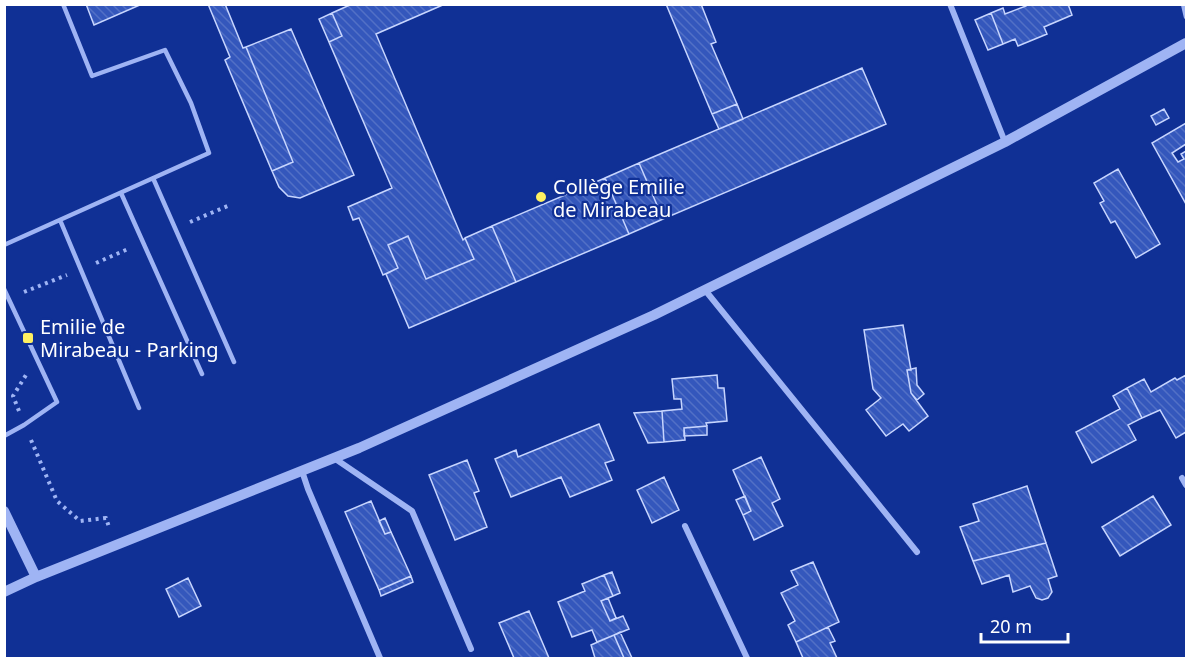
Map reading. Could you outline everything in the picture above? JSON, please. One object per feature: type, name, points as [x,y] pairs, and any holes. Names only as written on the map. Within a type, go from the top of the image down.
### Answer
[{"type":"street","points":[[950,4],[1005,142]]},
{"type":"street","points":[[4,592],[36,577],[333,458],[643,320],[1005,142],[1186,43]]},
{"type":"street","points":[[705,290],[916,552]]},
{"type":"street","points":[[333,458],[412,511],[471,649]]},
{"type":"street","points":[[302,471],[380,658]]},
{"type":"street","points":[[1182,478],[1186,485]]},
{"type":"street","points":[[4,511],[36,577]]},
{"type":"street","points":[[685,526],[747,658]]},
{"type":"lane","points":[[4,245],[209,153],[191,103],[165,50],[92,76],[63,4]]},
{"type":"lane","points":[[1183,4],[1186,17]]},
{"type":"lane","points":[[153,178],[234,362]]},
{"type":"lane","points":[[121,193],[202,374]]},
{"type":"lane","points":[[60,220],[139,408]]},
{"type":"lane","points":[[4,289],[57,402],[4,436]]},
{"type":"path","points":[[175,228],[230,205]]},
{"type":"path","points":[[9,298],[81,270],[143,242]]},
{"type":"path","points":[[22,365],[27,375],[13,396],[57,501],[80,521],[106,518],[114,547]]},
{"type":"building","points":[[86,4],[142,4],[94,25]]},
{"type":"building","points":[[208,4],[225,4],[243,48],[246,47],[293,162],[272,171],[225,60],[230,57]]},
{"type":"building","points":[[352,4],[445,4],[376,34],[463,240],[465,238],[474,259],[426,279],[408,236],[388,245],[398,268],[383,275],[359,218],[353,220],[348,207],[392,188],[329,42],[342,36],[332,13]]},
{"type":"building","points":[[666,4],[701,4],[716,42],[711,44],[737,104],[712,114]]},
{"type":"building","points":[[1026,4],[1068,4],[1072,15],[1044,27],[1047,34],[1018,46],[1015,39],[1003,44],[991,13],[1003,8],[1005,14],[1026,6]]},
{"type":"building","points":[[332,13],[342,36],[329,42],[319,19]]},
{"type":"building","points":[[991,13],[1003,44],[988,50],[975,20]]},
{"type":"building","points":[[291,29],[354,175],[300,198],[288,196],[279,187],[272,171],[293,162],[246,47]]},
{"type":"building","points":[[862,68],[886,124],[663,219],[639,163]]},
{"type":"building","points":[[737,104],[743,119],[719,129],[712,114]]},
{"type":"building","points":[[1164,109],[1169,118],[1156,125],[1151,116]]},
{"type":"building","points":[[1186,123],[1186,144],[1172,153],[1178,162],[1184,159],[1181,154],[1186,151],[1186,204],[1152,143]]},
{"type":"building","points":[[639,163],[663,219],[629,234],[605,178]]},
{"type":"building","points":[[1118,169],[1160,244],[1136,258],[1115,221],[1111,223],[1100,203],[1104,201],[1094,183]]},
{"type":"building","points":[[605,178],[629,234],[516,282],[492,226]]},
{"type":"building","points":[[492,226],[516,282],[409,328],[386,274],[398,268],[388,245],[408,236],[426,279],[474,259],[465,238]]},
{"type":"building","points":[[903,325],[911,370],[907,370],[911,393],[928,416],[909,431],[903,424],[886,436],[866,410],[881,398],[873,389],[864,330]]},
{"type":"building","points":[[916,368],[917,385],[924,394],[917,400],[911,393],[907,370]]},
{"type":"building","points":[[717,375],[718,388],[724,388],[727,421],[684,428],[685,440],[664,442],[662,411],[682,409],[681,399],[674,399],[672,379]]},
{"type":"building","points":[[1186,375],[1186,432],[1176,438],[1160,410],[1142,418],[1127,388],[1144,379],[1151,392],[1175,378],[1177,380]]},
{"type":"building","points":[[1127,388],[1142,418],[1128,425],[1136,440],[1092,463],[1076,432],[1120,409],[1113,396]]},
{"type":"building","points":[[662,411],[664,442],[648,443],[634,413]]},
{"type":"building","points":[[599,424],[614,460],[605,463],[612,480],[570,497],[561,477],[511,497],[495,459],[516,450],[518,457]]},
{"type":"building","points":[[707,426],[707,435],[684,436],[684,428]]},
{"type":"building","points":[[761,457],[780,499],[772,503],[783,526],[754,540],[743,515],[751,511],[733,470]]},
{"type":"building","points":[[467,460],[479,491],[474,493],[487,527],[455,540],[429,475]]},
{"type":"building","points":[[664,477],[679,510],[652,523],[637,490]]},
{"type":"building","points":[[1027,486],[1046,543],[973,561],[960,527],[979,521],[973,504]]},
{"type":"building","points":[[745,496],[751,511],[743,515],[736,500]]},
{"type":"building","points":[[1153,496],[1171,525],[1120,556],[1102,527]]},
{"type":"building","points":[[371,501],[385,534],[391,532],[411,576],[379,590],[345,512]]},
{"type":"building","points":[[385,518],[391,532],[385,534],[379,521]]},
{"type":"building","points":[[1046,543],[1057,576],[1048,579],[1052,592],[1048,598],[1042,600],[1036,598],[1030,586],[1013,592],[1009,575],[982,584],[973,561]]},
{"type":"building","points":[[813,562],[839,622],[796,642],[788,625],[795,621],[781,593],[798,585],[791,571]]},
{"type":"building","points":[[612,572],[620,593],[613,596],[604,575]]},
{"type":"building","points":[[604,575],[613,596],[601,601],[610,621],[623,616],[629,629],[597,642],[592,630],[572,637],[558,602],[585,591],[582,584]]},
{"type":"building","points":[[411,576],[413,582],[381,596],[379,590]]},
{"type":"building","points":[[188,578],[201,606],[179,617],[166,589]]},
{"type":"building","points":[[608,598],[616,618],[610,621],[601,601]]},
{"type":"building","points":[[529,611],[549,658],[514,658],[499,623]]},
{"type":"building","points":[[828,627],[835,641],[830,643],[837,658],[803,658],[796,642]]},
{"type":"building","points":[[620,632],[632,658],[624,658],[614,635]]},
{"type":"building","points":[[614,635],[624,658],[595,658],[591,645]]},
{"type":"place","name":"Collège Emilie de Mirabeau","points":[[541,197]]},
{"type":"place","name":"Emilie de Mirabeau - Parking","points":[[28,338]]}]
